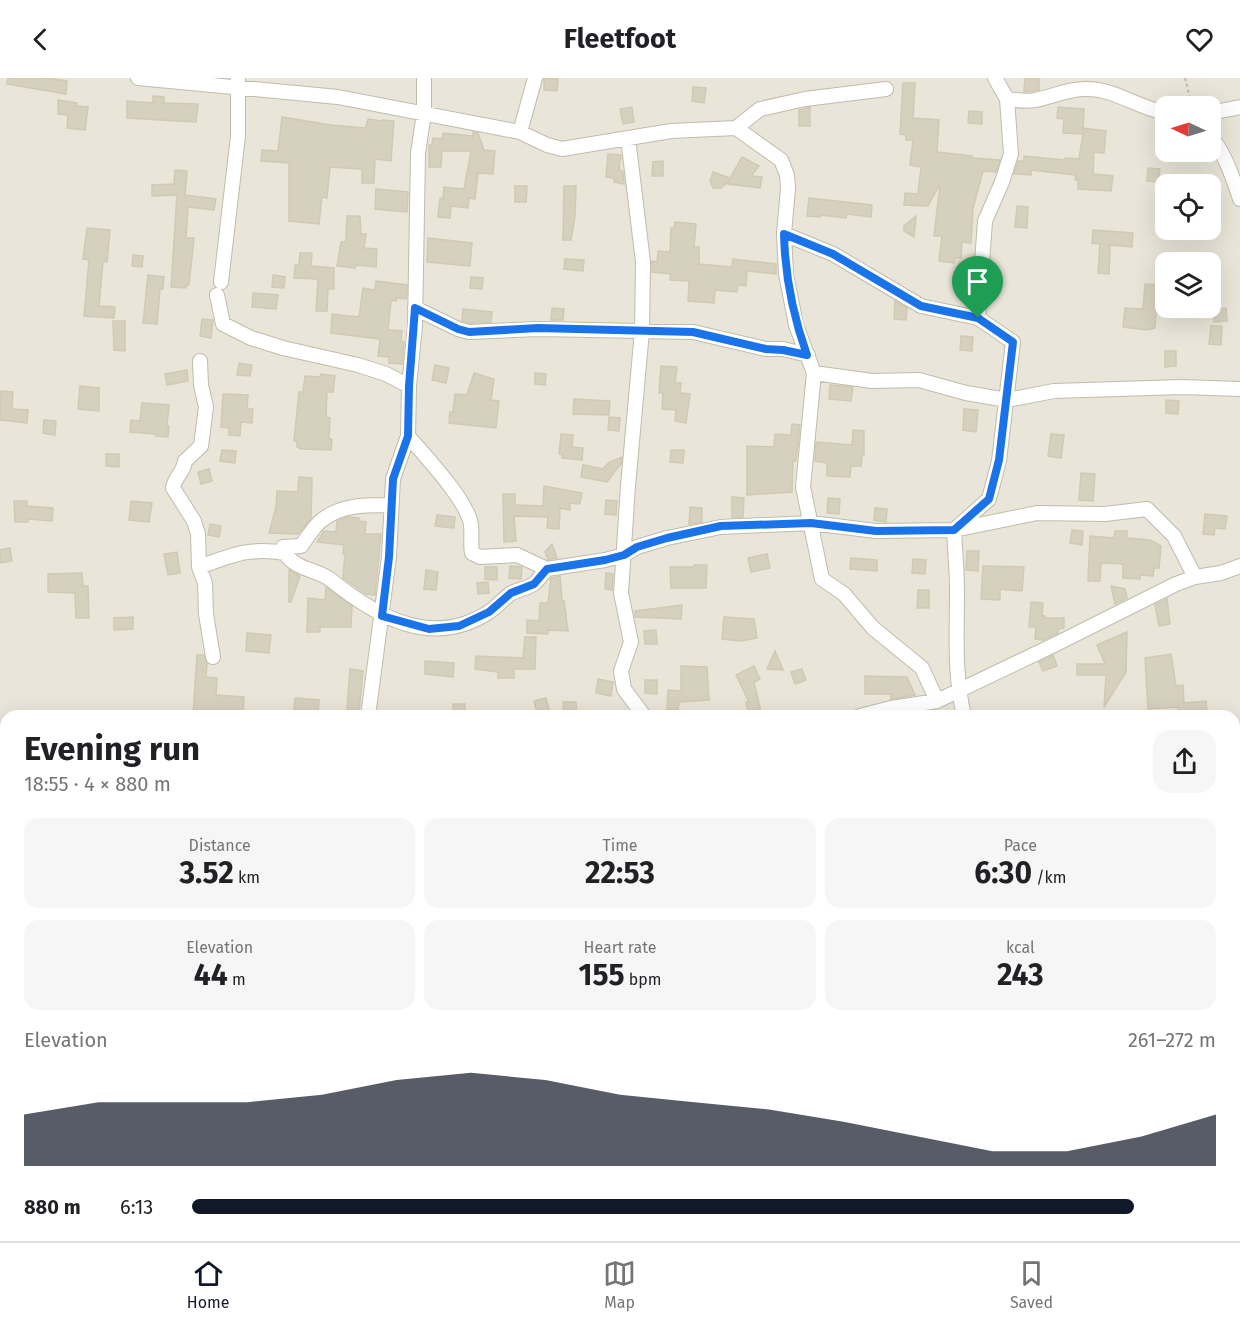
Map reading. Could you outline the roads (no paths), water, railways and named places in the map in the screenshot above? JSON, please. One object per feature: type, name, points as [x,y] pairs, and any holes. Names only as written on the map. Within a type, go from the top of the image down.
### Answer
[{"type":"street","points":[[138,78],[238,83],[338,97],[520,132],[547,146],[562,149],[671,131],[736,128],[760,109],[805,99],[885,89]]},
{"type":"street","points":[[369,710],[389,557],[393,479],[408,436],[415,308],[418,153],[424,113],[424,78]]},
{"type":"street","points":[[520,132],[535,78]]},
{"type":"street","points":[[978,318],[985,221],[1011,154],[1007,99],[995,78]]},
{"type":"street","points":[[238,83],[238,136],[219,288],[224,324],[251,338],[283,348],[358,364],[386,374],[409,386]]},
{"type":"street","points":[[1007,99],[1033,101],[1064,91],[1085,88],[1106,90],[1128,101],[1155,109]]},
{"type":"street","points":[[1221,111],[1240,107]]},
{"type":"street","points":[[736,128],[781,160],[787,175],[784,234],[786,274],[796,325],[814,373],[803,487],[822,579],[844,594],[873,628],[922,668],[937,701]]},
{"type":"street","points":[[628,138],[643,262],[642,331],[621,592],[631,642],[621,671],[621,680],[624,689],[640,710]]},
{"type":"street","points":[[1221,154],[1233,177],[1240,198]]},
{"type":"street","points":[[784,234],[833,254],[921,306],[978,318],[1013,342],[999,460],[989,499],[954,530]]},
{"type":"street","points":[[415,308],[469,332],[538,328],[693,332],[766,349],[807,355]]},
{"type":"street","points":[[200,361],[201,385],[206,407],[201,446],[185,461],[184,468],[173,483],[173,488],[194,521],[198,534],[199,567],[205,584],[206,614],[213,657]]},
{"type":"street","points":[[814,373],[872,381],[919,380],[966,393],[1007,400],[1054,391],[1182,387],[1240,389]]},
{"type":"street","points":[[408,436],[452,489],[471,523],[472,553],[480,557],[517,555],[547,569],[624,555],[637,547],[667,538],[721,526],[811,523],[876,531],[954,530],[1037,513],[1105,514],[1147,509],[1174,536],[1195,577]]},
{"type":"street","points":[[283,547],[301,546],[321,520],[339,510],[359,505],[391,505]]},
{"type":"street","points":[[954,530],[957,590],[955,648],[963,710]]},
{"type":"street","points":[[199,567],[244,551],[265,549],[285,553],[290,561],[329,579],[382,616],[429,629],[459,626],[489,612],[511,593],[534,584],[547,569]]},
{"type":"street","points":[[883,710],[937,701],[1176,584],[1240,566]]}]
